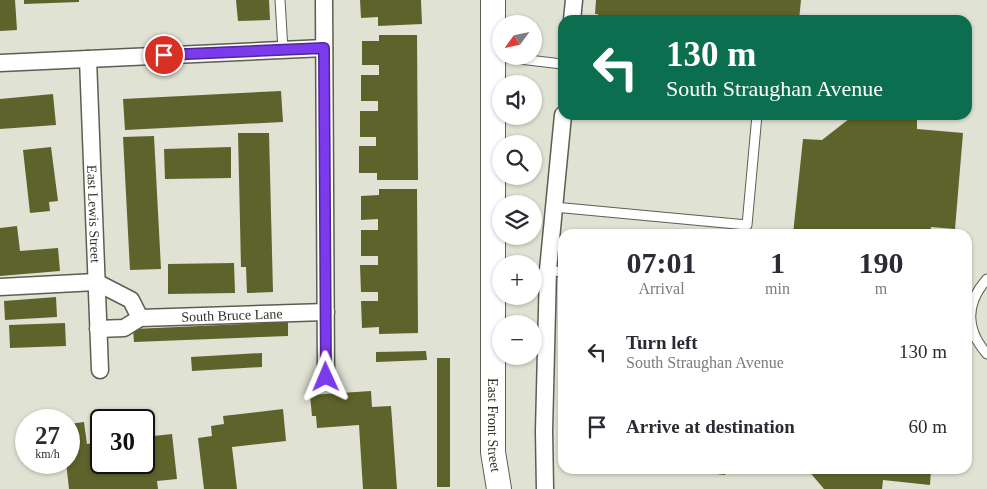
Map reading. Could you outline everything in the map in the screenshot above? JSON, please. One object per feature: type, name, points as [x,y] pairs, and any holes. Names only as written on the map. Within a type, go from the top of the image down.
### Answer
[{"type":"main road","name":"East Front Street","points":[[493,0],[493,15]]},
{"type":"main road","name":"East Front Street","points":[[493,65],[493,452],[499,489]]},
{"type":"street","points":[[324,0],[326,377]]},
{"type":"street","points":[[572,15],[574,0]]},
{"type":"street","points":[[0,63],[324,48]]},
{"type":"street","name":"East Lewis Street","points":[[88,59],[100,370]]},
{"type":"street","points":[[545,489],[544,431],[555,271],[554,207],[563,120]]},
{"type":"street","points":[[0,286],[96,282],[131,300],[140,318]]},
{"type":"street","name":"South Bruce Lane","points":[[98,328],[124,328],[140,318],[326,312]]},
{"type":"lane","points":[[280,0],[283,50]]},
{"type":"lane","points":[[542,62],[558,64]]},
{"type":"lane","points":[[554,207],[747,225],[757,120]]},
{"type":"lane","points":[[972,304],[977,291],[987,279]]},
{"type":"lane","points":[[972,329],[976,340],[987,354]]},
{"type":"building","points":[[0,0],[15,0],[17,30],[0,31]]},
{"type":"building","points":[[24,0],[79,0],[79,2],[24,4]]},
{"type":"building","points":[[236,0],[269,0],[270,20],[238,21]]},
{"type":"building","points":[[360,0],[421,0],[422,24],[378,26],[378,17],[361,18]]},
{"type":"building","points":[[596,0],[801,0],[800,15],[595,14]]},
{"type":"building","points":[[379,35],[417,35],[418,180],[377,180],[377,173],[359,173],[359,146],[376,146],[376,137],[360,137],[360,111],[378,111],[378,101],[361,101],[361,75],[379,75],[379,65],[362,65],[362,41],[379,41]]},
{"type":"building","points":[[281,91],[283,122],[125,130],[123,99]]},
{"type":"building","points":[[53,94],[56,125],[0,129],[0,99]]},
{"type":"building","points":[[848,120],[917,120],[917,129],[963,133],[955,229],[931,227],[931,229],[794,229],[803,139],[822,140]]},
{"type":"building","points":[[238,133],[269,133],[273,292],[247,293],[246,267],[241,267]]},
{"type":"building","points":[[154,136],[161,269],[130,270],[123,137]]},
{"type":"building","points":[[51,147],[58,201],[49,202],[50,211],[30,213],[23,150]]},
{"type":"building","points":[[231,147],[231,178],[165,179],[164,149]]},
{"type":"building","points":[[379,189],[417,189],[418,333],[379,334],[379,327],[362,328],[361,301],[378,301],[378,292],[361,292],[360,265],[378,265],[378,256],[361,256],[361,230],[378,230],[378,219],[361,220],[361,196],[379,195]]},
{"type":"building","points":[[17,226],[20,251],[58,248],[60,271],[0,276],[0,228]]},
{"type":"building","points":[[234,263],[235,293],[168,294],[168,264]]},
{"type":"building","points":[[56,297],[57,317],[5,320],[4,301]]},
{"type":"building","points":[[288,322],[288,336],[134,342],[133,329]]},
{"type":"building","points":[[65,323],[66,346],[10,348],[9,325]]},
{"type":"building","points":[[426,351],[427,360],[376,362],[376,352]]},
{"type":"building","points":[[262,353],[262,367],[192,371],[191,357]]},
{"type":"building","points":[[437,358],[450,358],[450,487],[437,487]]},
{"type":"building","points":[[371,391],[372,407],[391,406],[397,489],[363,489],[359,425],[317,428],[316,416],[312,416],[310,395]]},
{"type":"building","points":[[283,409],[286,441],[232,447],[237,489],[204,489],[198,438],[212,436],[211,426],[224,424],[223,416]]},
{"type":"building","points":[[84,422],[87,444],[90,444],[90,474],[155,474],[155,436],[172,434],[177,479],[157,481],[158,489],[69,489],[67,474],[80,474],[80,423]]},
{"type":"building","points":[[811,474],[931,474],[930,485],[883,480],[882,489],[824,489]]},
{"type":"route","points":[[164,55],[324,48],[326,377]]}]
